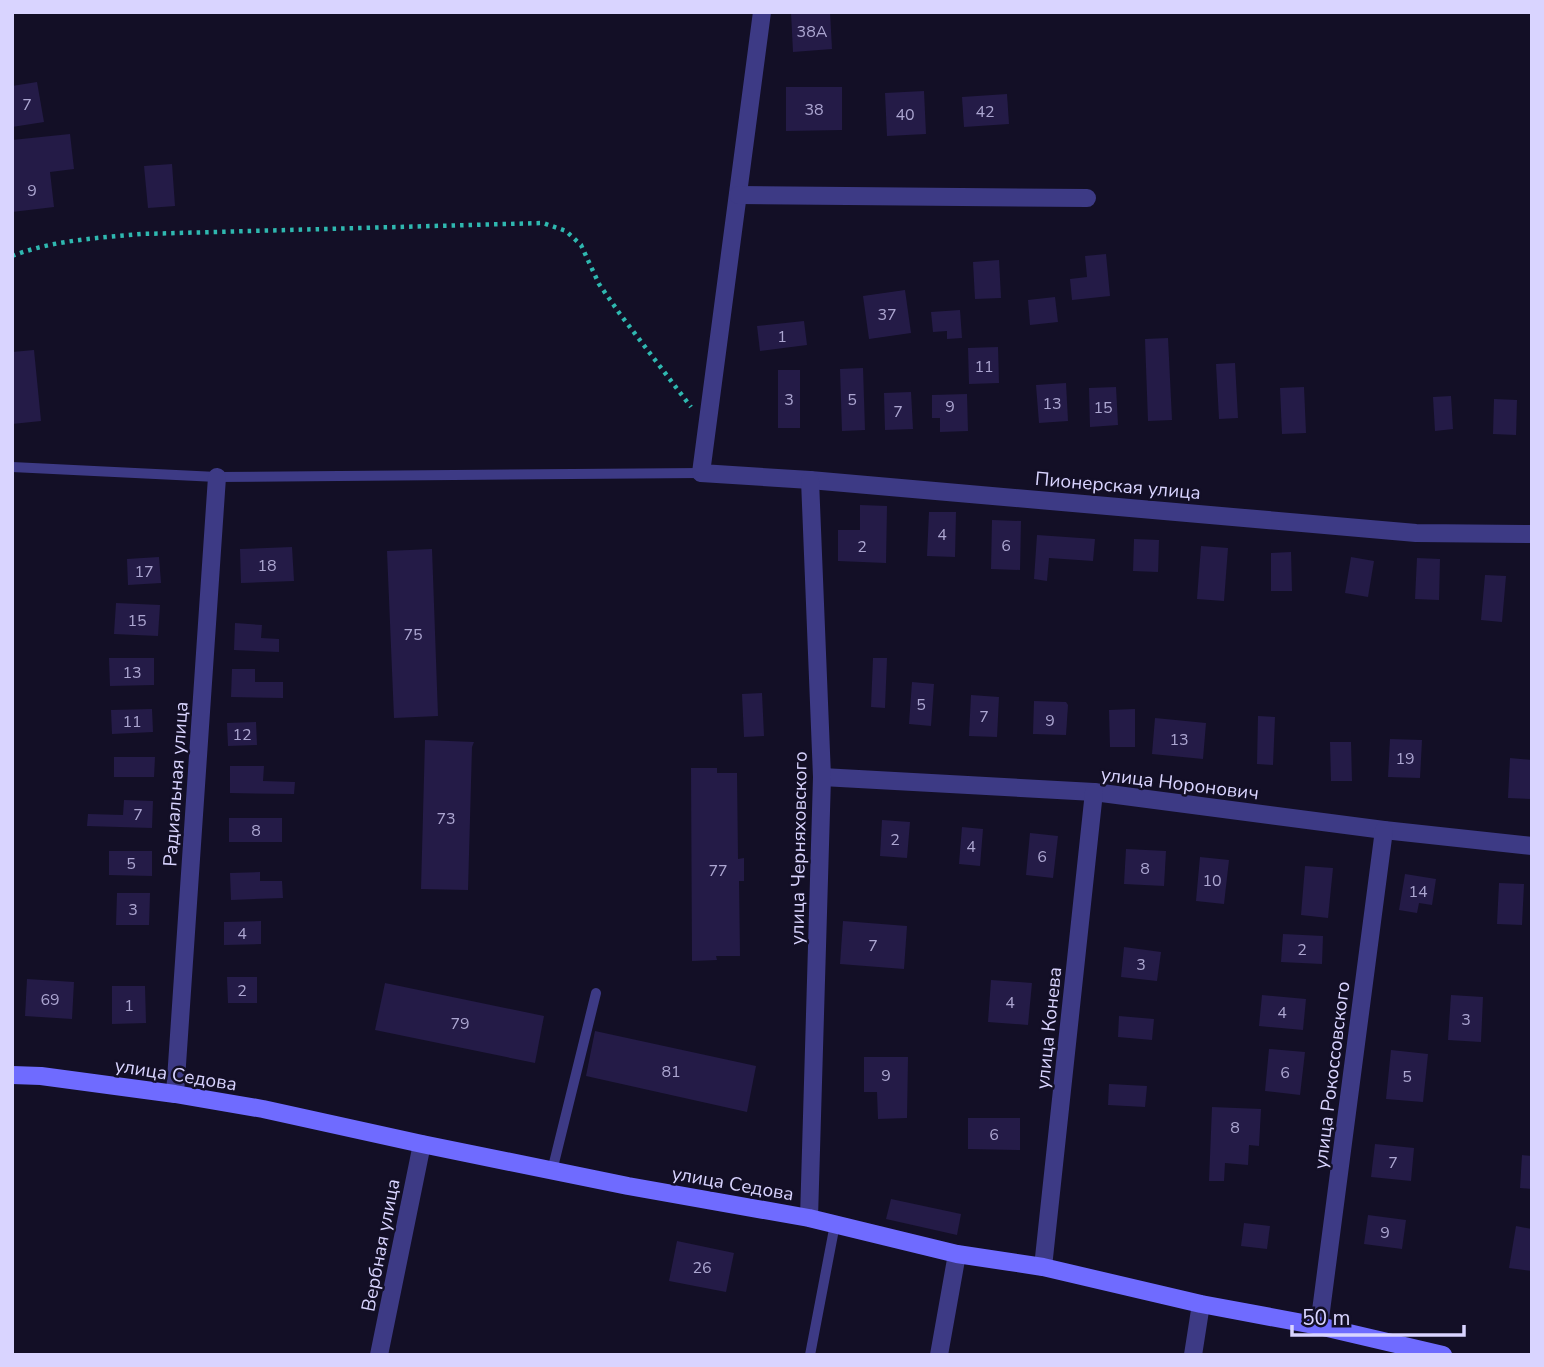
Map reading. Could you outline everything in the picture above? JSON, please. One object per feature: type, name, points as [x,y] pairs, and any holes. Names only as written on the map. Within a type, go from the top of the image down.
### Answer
[{"type":"street","points":[[701,473],[762,12]]},
{"type":"street","points":[[738,195],[1087,198]]},
{"type":"street","name":"Пионерская улица","points":[[701,473],[810,480],[1416,533],[1532,534]]},
{"type":"street","name":"Радиальная улица","points":[[175,1094],[217,477]]},
{"type":"street","name":"улица Черняховского","points":[[809,1218],[822,777],[810,480]]},
{"type":"street","name":"улица Норонович","points":[[822,777],[1094,792],[1384,830],[1532,846]]},
{"type":"street","name":"улица Конева","points":[[1043,1268],[1094,792]]},
{"type":"street","name":"улица Рокоссовского","points":[[1319,1326],[1384,830]]},
{"type":"street","name":"улица Седова","points":[[12,1074],[175,1094],[262,1109],[552,1171],[809,1218],[957,1254],[1043,1268],[1443,1355]]},
{"type":"street","name":"Вербная улица","points":[[379,1355],[422,1144]]},
{"type":"street","points":[[939,1355],[957,1254]]},
{"type":"street","points":[[1193,1355],[1201,1304]]},
{"type":"lane","points":[[12,467],[217,477],[701,473]]},
{"type":"lane","points":[[552,1171],[596,993]]},
{"type":"lane","points":[[810,1355],[835,1224]]},
{"type":"path","points":[[12,256],[79,240],[141,234],[543,223],[566,231],[580,245],[599,284],[707,427]]},
{"type":"building","points":[[791,12],[830,12],[832,49],[793,52]]},
{"type":"building","points":[[37,82],[44,122],[12,127],[12,86]]},
{"type":"building","points":[[786,87],[842,87],[842,130],[786,131]]},
{"type":"building","points":[[924,91],[926,134],[887,136],[885,93]]},
{"type":"building","points":[[1007,94],[1009,124],[964,127],[962,97]]},
{"type":"building","points":[[70,134],[74,169],[50,172],[54,207],[12,212],[12,140]]},
{"type":"building","points":[[172,164],[175,206],[148,208],[144,166]]},
{"type":"building","points":[[1106,254],[1110,296],[1072,300],[1070,279],[1087,277],[1085,256]]},
{"type":"building","points":[[999,260],[1001,298],[975,299],[973,262]]},
{"type":"building","points":[[905,290],[911,333],[869,339],[863,296]]},
{"type":"building","points":[[1055,297],[1058,322],[1030,325],[1028,300]]},
{"type":"building","points":[[960,310],[962,338],[947,339],[947,331],[933,332],[931,312]]},
{"type":"building","points":[[804,321],[807,345],[760,351],[757,326]]},
{"type":"building","points":[[1168,338],[1172,420],[1148,421],[1145,339]]},
{"type":"building","points":[[998,347],[999,383],[969,384],[968,348]]},
{"type":"building","points":[[34,350],[41,421],[12,424],[12,352]]},
{"type":"building","points":[[1235,363],[1238,418],[1219,419],[1216,364]]},
{"type":"building","points":[[863,368],[865,430],[842,431],[840,369]]},
{"type":"building","points":[[778,370],[800,370],[800,428],[778,428]]},
{"type":"building","points":[[1066,383],[1068,421],[1039,423],[1036,385]]},
{"type":"building","points":[[1116,387],[1118,425],[1090,427],[1089,388]]},
{"type":"building","points":[[1304,387],[1306,433],[1282,434],[1280,388]]},
{"type":"building","points":[[911,392],[913,429],[885,430],[884,393]]},
{"type":"building","points":[[967,394],[968,431],[940,432],[940,418],[932,418],[932,395]]},
{"type":"building","points":[[1451,396],[1453,429],[1435,431],[1433,397]]},
{"type":"building","points":[[1494,399],[1517,400],[1516,435],[1493,434]]},
{"type":"building","points":[[860,505],[887,506],[886,563],[838,561],[838,530],[860,530]]},
{"type":"building","points":[[929,512],[956,512],[955,557],[927,556]]},
{"type":"building","points":[[992,520],[1021,521],[1020,570],[991,569]]},
{"type":"building","points":[[1037,535],[1095,539],[1093,561],[1049,558],[1047,581],[1034,579]]},
{"type":"building","points":[[1134,539],[1159,540],[1158,572],[1133,571]]},
{"type":"building","points":[[1201,546],[1228,548],[1224,601],[1197,599]]},
{"type":"building","points":[[292,547],[294,581],[241,583],[240,549]]},
{"type":"building","points":[[432,549],[438,716],[394,718],[387,551]]},
{"type":"building","points":[[1291,552],[1292,591],[1271,591],[1271,553]]},
{"type":"building","points":[[159,557],[161,583],[128,585],[127,559]]},
{"type":"building","points":[[1351,557],[1374,561],[1368,597],[1345,593]]},
{"type":"building","points":[[1417,558],[1440,559],[1439,600],[1415,599]]},
{"type":"building","points":[[1485,575],[1506,576],[1502,622],[1481,620]]},
{"type":"building","points":[[116,603],[160,605],[158,636],[114,634]]},
{"type":"building","points":[[235,623],[262,625],[261,638],[279,639],[279,652],[234,650]]},
{"type":"building","points":[[109,658],[154,658],[154,685],[110,686]]},
{"type":"building","points":[[873,658],[887,658],[885,708],[871,707]]},
{"type":"building","points":[[232,669],[255,669],[255,682],[283,682],[283,698],[231,697]]},
{"type":"building","points":[[912,682],[934,684],[931,726],[909,724]]},
{"type":"building","points":[[762,693],[764,736],[744,737],[742,694]]},
{"type":"building","points":[[971,695],[999,697],[997,737],[969,736]]},
{"type":"building","points":[[1034,701],[1066,702],[1066,735],[1033,734]]},
{"type":"building","points":[[152,709],[153,732],[112,734],[111,710]]},
{"type":"building","points":[[1135,709],[1135,747],[1110,747],[1109,710]]},
{"type":"building","points":[[1258,716],[1275,717],[1273,765],[1257,764]]},
{"type":"building","points":[[1155,718],[1206,723],[1203,759],[1152,754]]},
{"type":"building","points":[[256,722],[257,745],[228,746],[227,723]]},
{"type":"building","points":[[1390,739],[1422,740],[1420,778],[1388,777]]},
{"type":"building","points":[[425,740],[474,742],[468,890],[421,889]]},
{"type":"building","points":[[1330,742],[1351,742],[1352,781],[1331,781]]},
{"type":"building","points":[[114,757],[155,757],[154,777],[114,777]]},
{"type":"building","points":[[1510,758],[1532,760],[1532,799],[1508,798]]},
{"type":"building","points":[[230,766],[264,766],[263,781],[295,782],[294,794],[230,793]]},
{"type":"building","points":[[691,768],[717,768],[717,773],[737,773],[738,859],[744,858],[744,881],[739,881],[740,956],[716,956],[717,960],[692,961]]},
{"type":"building","points":[[124,800],[153,801],[152,828],[87,826],[88,814],[123,815]]},
{"type":"building","points":[[229,818],[282,818],[282,842],[229,842]]},
{"type":"building","points":[[882,820],[910,822],[907,858],[880,856]]},
{"type":"building","points":[[962,827],[983,829],[980,866],[959,864]]},
{"type":"building","points":[[1030,833],[1058,836],[1053,878],[1026,875]]},
{"type":"building","points":[[1126,849],[1166,851],[1164,886],[1124,884]]},
{"type":"building","points":[[109,851],[152,851],[152,876],[109,875]]},
{"type":"building","points":[[1200,857],[1229,860],[1224,904],[1196,901]]},
{"type":"building","points":[[1305,866],[1333,868],[1328,918],[1301,915]]},
{"type":"building","points":[[260,872],[260,881],[282,881],[283,898],[231,900],[230,873]]},
{"type":"building","points":[[1405,874],[1436,879],[1432,905],[1419,903],[1417,913],[1399,910]]},
{"type":"building","points":[[1499,883],[1524,884],[1522,925],[1497,924]]},
{"type":"building","points":[[117,893],[150,893],[149,925],[116,925]]},
{"type":"building","points":[[261,921],[261,944],[224,945],[224,922]]},
{"type":"building","points":[[843,921],[907,926],[904,969],[840,964]]},
{"type":"building","points":[[1283,934],[1323,936],[1322,964],[1281,962]]},
{"type":"building","points":[[1124,947],[1161,952],[1157,981],[1121,977]]},
{"type":"building","points":[[227,977],[257,977],[257,1003],[228,1003]]},
{"type":"building","points":[[27,979],[74,982],[72,1019],[25,1016]]},
{"type":"building","points":[[991,980],[1032,983],[1028,1025],[988,1022]]},
{"type":"building","points":[[385,983],[544,1016],[535,1063],[375,1030]]},
{"type":"building","points":[[112,986],[145,986],[146,1023],[112,1024]]},
{"type":"building","points":[[1262,995],[1306,999],[1303,1030],[1259,1026]]},
{"type":"building","points":[[1451,995],[1483,997],[1481,1042],[1448,1040]]},
{"type":"building","points":[[1119,1016],[1154,1019],[1152,1040],[1118,1037]]},
{"type":"building","points":[[595,1031],[756,1066],[747,1112],[586,1076]]},
{"type":"building","points":[[1269,1049],[1305,1052],[1300,1095],[1265,1091]]},
{"type":"building","points":[[1391,1050],[1428,1054],[1423,1102],[1386,1099]]},
{"type":"building","points":[[864,1057],[908,1057],[907,1118],[878,1119],[877,1092],[864,1092]]},
{"type":"building","points":[[1109,1084],[1147,1086],[1145,1107],[1108,1105]]},
{"type":"building","points":[[1212,1107],[1261,1109],[1259,1146],[1249,1145],[1248,1165],[1225,1163],[1224,1181],[1209,1181]]},
{"type":"building","points":[[968,1118],[1020,1118],[1020,1150],[968,1149]]},
{"type":"building","points":[[1375,1144],[1414,1148],[1411,1181],[1371,1177]]},
{"type":"building","points":[[1522,1155],[1532,1156],[1532,1189],[1520,1188]]},
{"type":"building","points":[[891,1199],[961,1214],[957,1235],[886,1219]]},
{"type":"building","points":[[1368,1215],[1406,1220],[1402,1249],[1364,1244]]},
{"type":"building","points":[[1244,1223],[1270,1226],[1267,1249],[1241,1246]]},
{"type":"building","points":[[1516,1226],[1532,1229],[1532,1271],[1509,1268]]},
{"type":"building","points":[[677,1241],[734,1253],[726,1292],[669,1281]]}]
